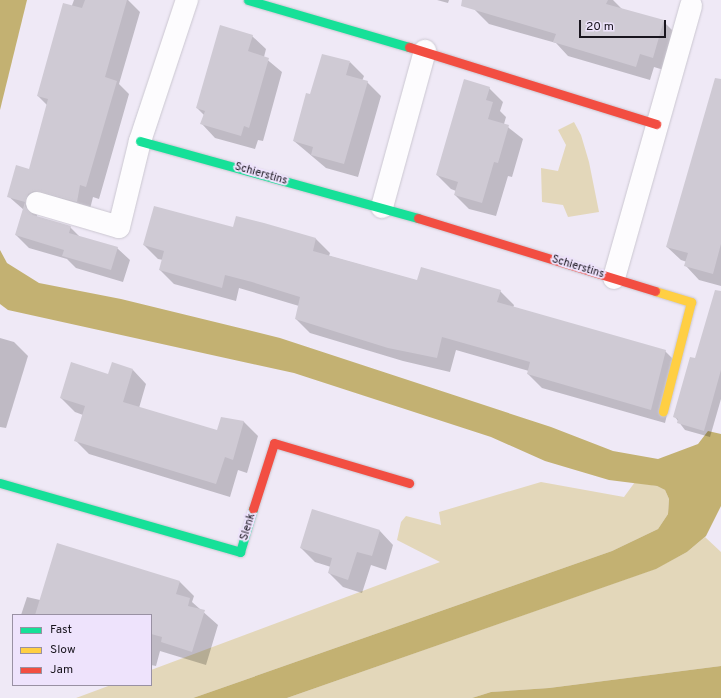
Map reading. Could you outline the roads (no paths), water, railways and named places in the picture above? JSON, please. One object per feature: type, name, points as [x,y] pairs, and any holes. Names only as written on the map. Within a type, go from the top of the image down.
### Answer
[{"type":"street","points":[[37,203],[119,227],[140,141],[187,0]]},
{"type":"street","points":[[248,0],[426,52],[656,124]]},
{"type":"street","name":"Schierstins","points":[[614,278],[656,124],[691,6]]},
{"type":"street","points":[[382,208],[426,52]]},
{"type":"street","name":"Schierstins","points":[[140,141],[382,208],[690,302],[662,411]]},
{"type":"street","name":"Slenk","points":[[0,483],[240,552],[274,443],[409,483]]}]
